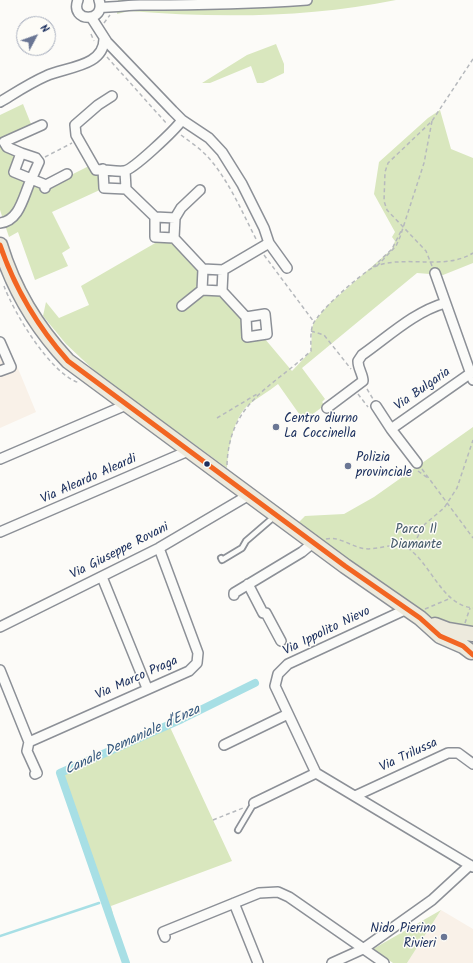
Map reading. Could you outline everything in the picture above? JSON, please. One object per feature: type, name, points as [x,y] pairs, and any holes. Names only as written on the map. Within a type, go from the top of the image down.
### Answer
[{"type":"main road","points":[[1,251],[22,298],[51,343],[79,370],[226,479],[414,614],[440,636],[472,653]]},
{"type":"main road","points":[[414,614],[448,630],[473,635],[470,645],[472,653]]},
{"type":"street","points":[[78,0],[76,6],[79,14],[87,18],[91,18],[98,13],[100,4],[113,8],[128,4],[215,4],[307,0]]},
{"type":"street","points":[[91,18],[104,39],[182,120],[209,138],[222,152],[242,184],[264,228],[269,243],[287,268]]},
{"type":"street","points":[[0,102],[47,75],[85,64],[101,50],[104,45],[104,39]]},
{"type":"street","points":[[112,96],[98,105],[75,125],[79,140],[96,170],[103,169],[125,171],[136,164],[174,130],[182,120]]},
{"type":"street","points":[[0,223],[7,222],[16,215],[39,162],[38,160],[7,147],[4,142],[42,125]]},
{"type":"street","points":[[21,153],[14,172],[46,187],[67,174]]},
{"type":"street","points":[[103,169],[104,188],[126,189],[155,217],[175,218]]},
{"type":"street","points":[[125,171],[126,189]]},
{"type":"street","points":[[174,238],[175,218],[181,208],[200,190]]},
{"type":"street","points":[[155,217],[155,237],[174,238],[203,269],[223,270],[269,243]]},
{"type":"street","points":[[202,290],[203,269]]},
{"type":"street","points":[[222,291],[223,270]]},
{"type":"street","points":[[434,273],[471,373]]},
{"type":"street","points":[[182,306],[202,290],[222,291],[246,317]]},
{"type":"street","points":[[327,408],[363,381],[363,377],[358,369],[358,361],[362,355],[430,307],[445,303]]},
{"type":"street","points":[[0,342],[11,367],[0,371]]},
{"type":"street","name":"Via Bulgaria","points":[[390,429],[471,373]]},
{"type":"street","points":[[0,459],[126,405]]},
{"type":"street","name":"Via Bulgaria","points":[[376,406],[390,429],[417,463]]},
{"type":"street","name":"Via Aleardo Aleardi","points":[[0,532],[188,450]]},
{"type":"street","name":"Via Giuseppe Rovani","points":[[0,627],[159,548],[249,495]]},
{"type":"street","points":[[234,595],[234,593],[248,584],[317,544]]},
{"type":"street","name":"Via Marco Praga","points":[[28,742],[194,668],[198,658],[198,653],[159,548]]},
{"type":"street","points":[[102,577],[147,688]]},
{"type":"street","points":[[248,584],[263,613],[266,613],[281,641]]},
{"type":"street","name":"Via Ippolito Nievo","points":[[316,774],[275,686],[276,678],[281,670],[288,664],[396,613],[414,614]]},
{"type":"street","points":[[0,670],[28,742],[27,751],[36,773],[35,774]]},
{"type":"street","points":[[224,745],[288,714]]},
{"type":"street","name":"Via Trilussa","points":[[354,796],[448,752],[458,753],[473,764]]},
{"type":"street","points":[[254,803],[316,774],[471,866],[432,900],[363,949],[332,963]]},
{"type":"street","points":[[165,938],[164,932],[234,903],[259,893],[278,892],[289,897],[384,963]]},
{"type":"street","points":[[234,903],[258,963]]},
{"type":"lane","points":[[221,558],[222,560],[242,548],[246,541],[276,514]]},
{"type":"lane","points":[[238,830],[254,803]]},
{"type":"path","points":[[90,31],[96,44],[101,50],[174,130],[205,154],[216,168],[229,188],[265,258],[314,322]]},
{"type":"path","points":[[434,273],[426,251],[387,210],[384,201],[386,167],[392,159],[432,120],[473,59]]},
{"type":"path","points":[[369,271],[377,266],[396,246],[424,163],[432,120]]},
{"type":"path","points":[[38,160],[79,140]]},
{"type":"path","points":[[226,479],[229,449],[234,428],[246,407],[311,351],[312,328],[314,322],[329,304],[369,271],[392,249],[403,228]]},
{"type":"path","points":[[377,266],[397,262],[431,263],[464,258],[473,253]]},
{"type":"path","points":[[363,381],[376,406]]},
{"type":"path","points":[[217,418],[237,408],[264,390]]},
{"type":"path","points":[[410,550],[425,524],[447,504],[457,488],[473,440]]},
{"type":"path","points":[[417,463],[473,538]]},
{"type":"path","points":[[317,544],[323,540],[336,539],[361,548],[380,549],[401,545],[410,550],[419,558],[451,598],[458,604],[473,608]]},
{"type":"path","points":[[414,614],[451,598]]},
{"type":"path","points":[[213,820],[254,803]]},
{"type":"shaded area","points":[[0,342],[11,367],[17,366],[36,412],[0,428]]},
{"type":"shaded area","points":[[441,910],[473,929],[473,963],[407,963]]},
{"type":"green space","points":[[118,0],[396,0],[363,6],[296,13],[263,15],[196,15],[129,11],[117,14]]},
{"type":"green space","points":[[276,44],[284,64],[284,73],[263,83],[257,83],[251,66],[210,83],[202,83],[247,55]]},
{"type":"green space","points":[[23,104],[33,129],[5,142],[21,153],[14,172],[45,188],[89,166],[103,169],[104,188],[52,212],[70,248],[62,253],[68,266],[35,280],[18,232],[9,237],[0,210],[0,115]]},
{"type":"green space","points":[[440,110],[451,149],[473,158],[473,263],[443,275],[417,273],[302,368],[325,399],[322,402],[325,405],[306,419],[302,418],[278,384],[247,406],[238,419],[232,435],[227,468],[99,375],[66,344],[43,316],[46,302],[59,318],[89,305],[81,286],[157,242],[172,243],[198,268],[198,292],[222,291],[246,317],[247,337],[267,334],[265,339],[292,371],[311,351],[312,328],[314,322],[329,304],[392,249],[395,241],[392,237],[395,232],[374,194],[379,162],[428,118]]},
{"type":"green space","name":"Parco Il Diamante","points":[[473,427],[473,641],[467,645],[352,564],[299,522],[305,516],[344,514],[374,497]]},
{"type":"green space","points":[[169,725],[232,861],[111,906],[113,914],[105,911],[99,893],[101,887],[60,773]]},
{"type":"green space","points":[[441,910],[407,963],[393,963],[373,949]]},
{"type":"waterway","name":"Canale Demaniale d'Enza","points":[[126,963],[60,773],[182,719],[255,683]]},
{"type":"waterway","points":[[0,936],[99,903]]},
{"type":"transit line","points":[[0,245],[13,277],[28,306],[46,334],[68,361],[345,566],[420,618],[440,636],[463,646],[473,655]]},
{"type":"place","name":"Centro diurno La Coccinella","points":[[276,427]]},
{"type":"place","name":"Polizia provinciale","points":[[348,466]]},
{"type":"place","name":"Nido Pierino Rivieri","points":[[444,937]]}]
